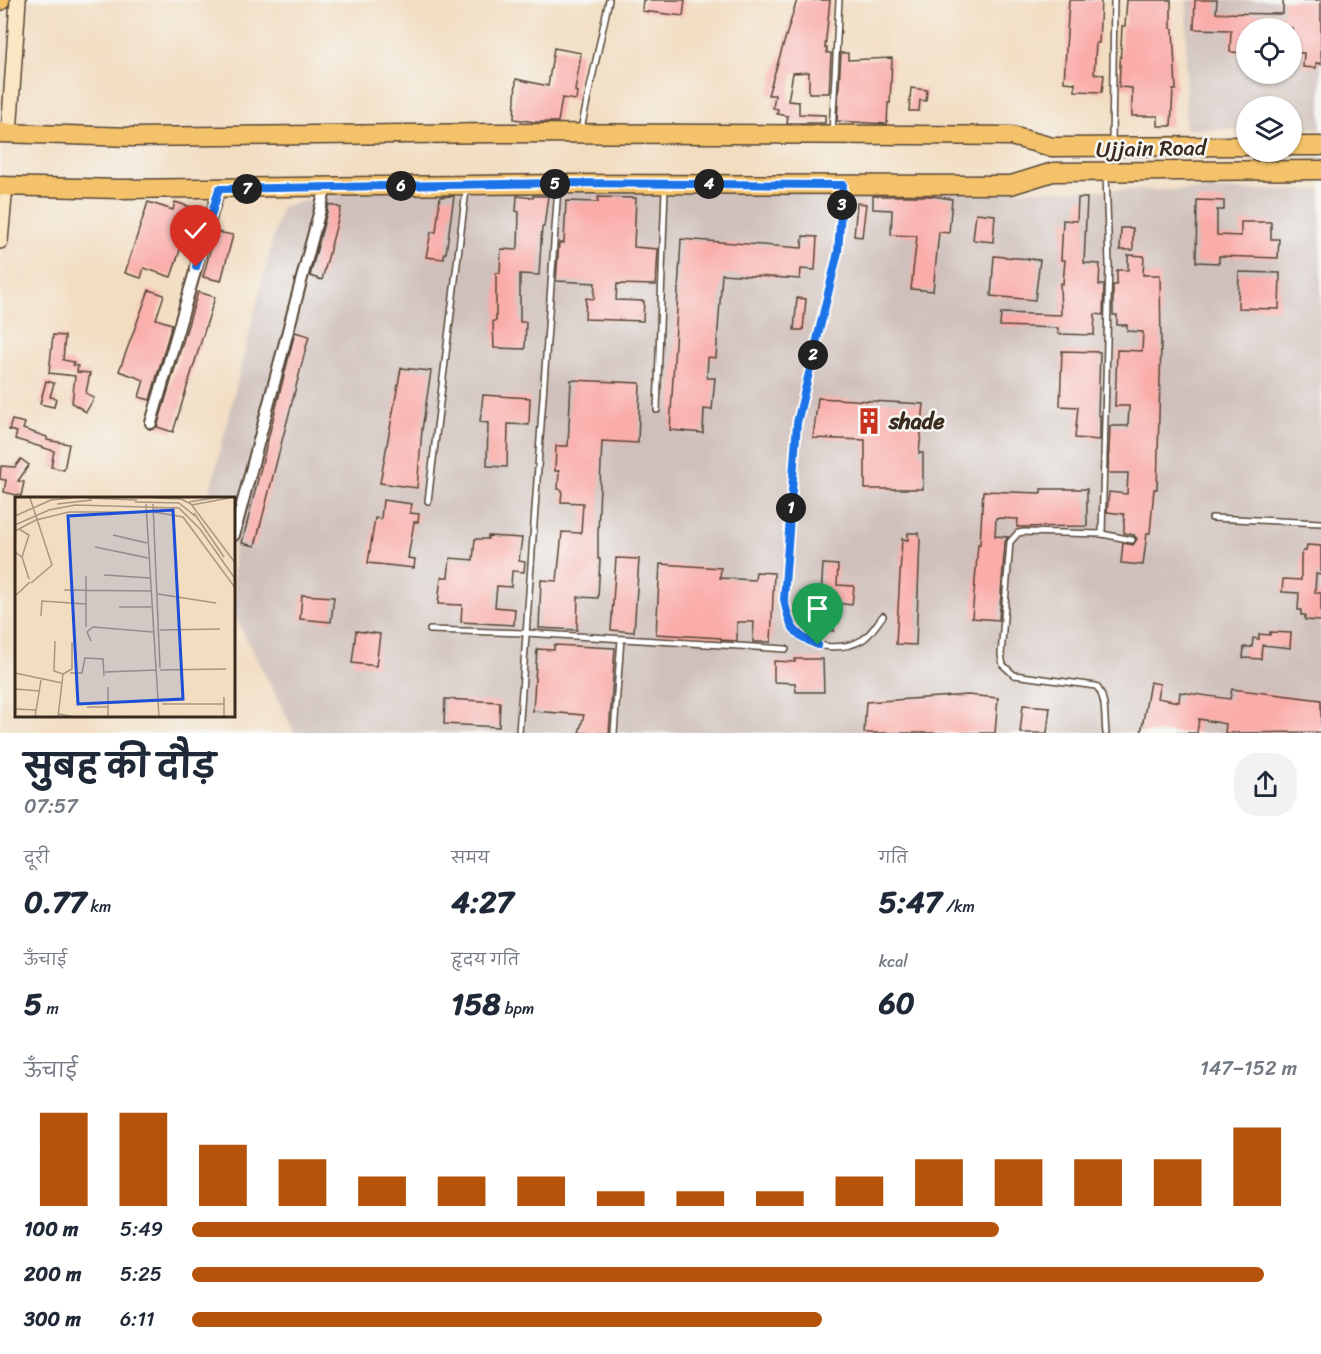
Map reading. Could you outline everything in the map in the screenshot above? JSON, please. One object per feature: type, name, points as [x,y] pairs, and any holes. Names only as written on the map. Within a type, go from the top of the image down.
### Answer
[{"type":"main road","name":"Ujjain Road","points":[[4,134],[132,137],[832,134],[1011,136],[1052,147],[1236,146]]},
{"type":"main road","points":[[1302,146],[1321,146]]},
{"type":"main road","name":"Ujjain Road","points":[[2,186],[219,189],[558,183],[1011,185],[1053,172],[1321,170]]},
{"type":"street","points":[[4,134],[18,0]]},
{"type":"street","points":[[0,241],[2,186]]},
{"type":"street","points":[[236,527],[326,187]]},
{"type":"street","points":[[151,423],[219,189]]},
{"type":"lane","points":[[580,134],[609,0]]},
{"type":"lane","points":[[832,134],[839,0]]},
{"type":"lane","points":[[1112,147],[1114,0]]},
{"type":"lane","points":[[1102,534],[1109,265],[1106,172]]},
{"type":"lane","points":[[519,733],[558,183]]},
{"type":"lane","points":[[657,410],[665,184]]},
{"type":"lane","points":[[428,501],[466,185]]},
{"type":"lane","points":[[843,185],[838,252],[797,423],[784,599],[794,632],[818,645],[849,645],[863,640],[883,616]]},
{"type":"lane","points":[[1212,519],[1321,523]]},
{"type":"lane","points":[[1106,733],[1103,699],[1096,686],[1014,675],[1003,665],[1001,655],[1010,542],[1013,536],[1024,532],[1102,534],[1132,540]]},
{"type":"lane","points":[[430,630],[525,633],[786,649]]},
{"type":"lane","points":[[614,733],[621,639]]},
{"type":"shaded area","points":[[1187,0],[1321,0],[1321,128],[1302,128],[1302,96],[1236,96],[1236,129],[1185,129]]},
{"type":"shaded area","points":[[350,190],[1321,190],[1321,733],[295,733],[236,619],[236,497],[208,497],[281,207]]},
{"type":"building","points":[[643,0],[685,0],[683,16],[642,11]]},
{"type":"building","points":[[797,0],[830,0],[825,48],[827,48],[827,53],[831,53],[829,93],[809,93],[809,72],[793,73],[788,101],[799,102],[799,114],[825,115],[825,123],[787,123],[788,116],[777,114],[778,109],[773,108],[775,95],[768,95]]},
{"type":"building","points":[[1069,0],[1101,0],[1099,43],[1096,43],[1094,74],[1104,75],[1102,92],[1075,91],[1075,83],[1064,82]]},
{"type":"building","points":[[1127,0],[1171,0],[1176,90],[1173,90],[1171,126],[1158,126],[1158,116],[1132,116],[1132,88],[1119,87],[1122,26],[1125,26]]},
{"type":"building","points":[[1195,0],[1217,0],[1216,13],[1283,14],[1283,0],[1321,0],[1321,64],[1316,63],[1316,68],[1303,67],[1302,18],[1236,18],[1236,52],[1230,52],[1231,30],[1194,29]]},
{"type":"building","points":[[554,48],[581,53],[575,91],[577,92],[576,100],[562,98],[558,122],[514,119],[516,79],[548,86]]},
{"type":"building","points":[[841,53],[848,53],[848,60],[892,58],[887,124],[837,121]]},
{"type":"building","points":[[911,88],[927,90],[926,101],[920,100],[919,111],[909,111]]},
{"type":"building","points":[[454,196],[444,259],[426,257],[431,232],[436,232],[440,197]]},
{"type":"building","points":[[517,196],[533,198],[533,196],[548,196],[544,227],[542,227],[539,275],[520,274],[520,322],[526,322],[525,349],[494,348],[496,273],[500,273],[501,249],[517,250],[519,212],[516,211]]},
{"type":"building","points":[[873,196],[932,196],[952,199],[949,233],[939,232],[933,291],[911,289],[917,236],[891,235],[892,210],[873,209]]},
{"type":"building","points":[[598,197],[636,198],[634,247],[658,249],[656,285],[617,284],[616,300],[644,301],[643,321],[585,319],[586,298],[594,299],[595,283],[556,281],[559,243],[564,243],[566,201],[598,202]]},
{"type":"building","points":[[1078,198],[1087,198],[1084,263],[1100,264],[1099,285],[1104,285],[1103,315],[1095,314],[1094,335],[1058,334],[1058,328],[1000,326],[1001,313],[1061,315],[1060,283],[1063,284],[1065,260],[1061,260],[1063,220],[1077,221]]},
{"type":"building","points":[[1197,200],[1224,201],[1224,210],[1217,210],[1217,235],[1241,236],[1241,222],[1271,222],[1271,239],[1279,239],[1278,258],[1219,256],[1219,263],[1196,262]]},
{"type":"building","points":[[148,202],[173,210],[175,202],[194,208],[171,277],[144,268],[141,278],[125,273]]},
{"type":"building","points":[[857,203],[866,204],[862,237],[854,236]]},
{"type":"building","points":[[329,204],[341,208],[322,280],[310,276]]},
{"type":"building","points":[[976,213],[995,215],[993,242],[973,240]]},
{"type":"building","points":[[1121,228],[1133,228],[1133,250],[1120,250]]},
{"type":"building","points":[[217,232],[233,235],[221,281],[203,277]]},
{"type":"building","points":[[803,236],[817,237],[815,270],[801,269],[800,279],[722,274],[716,358],[708,357],[707,378],[715,378],[712,410],[704,409],[703,433],[670,430],[681,239],[802,248]]},
{"type":"building","points":[[1128,255],[1144,256],[1143,275],[1160,275],[1161,344],[1157,489],[1154,489],[1150,533],[1147,533],[1143,565],[1121,563],[1123,543],[1133,545],[1137,539],[1134,535],[1124,533],[1124,514],[1107,512],[1109,492],[1127,494],[1128,473],[1108,473],[1110,426],[1128,426],[1129,406],[1115,406],[1117,350],[1142,351],[1143,332],[1127,331],[1127,325],[1117,325],[1117,315],[1113,315],[1113,285],[1117,285],[1117,270],[1128,270]]},
{"type":"building","points":[[994,256],[1040,260],[1035,300],[991,296]]},
{"type":"building","points":[[1239,272],[1280,273],[1279,309],[1238,308]]},
{"type":"building","points":[[149,290],[164,295],[156,319],[172,324],[150,400],[139,397],[144,380],[119,371]]},
{"type":"building","points":[[198,292],[215,297],[173,432],[157,427]]},
{"type":"building","points":[[797,298],[806,299],[803,330],[794,330]]},
{"type":"building","points":[[295,332],[309,336],[255,546],[242,543]]},
{"type":"building","points":[[53,335],[65,336],[63,360],[74,362],[73,365],[78,366],[77,372],[90,373],[86,393],[94,398],[86,412],[72,403],[75,376],[49,373]]},
{"type":"building","points":[[1062,351],[1100,352],[1098,415],[1100,415],[1100,440],[1075,438],[1078,407],[1060,406]]},
{"type":"building","points":[[401,368],[431,371],[422,430],[417,488],[380,483]]},
{"type":"building","points":[[571,380],[640,383],[638,443],[602,441],[598,598],[578,597],[577,630],[539,628],[541,580],[557,581],[562,532],[581,533],[583,503],[561,502],[562,490],[558,489],[559,471],[555,471],[556,446],[568,446]]},
{"type":"building","points":[[46,381],[54,383],[50,397],[56,398],[54,407],[40,404]]},
{"type":"building","points":[[483,395],[530,398],[529,425],[508,424],[507,467],[487,466],[488,423],[480,422]]},
{"type":"building","name":"shade","points":[[818,398],[924,404],[919,453],[923,453],[923,489],[865,489],[865,440],[813,438]]},
{"type":"building","points":[[12,420],[25,423],[23,429],[47,437],[47,440],[69,444],[64,470],[51,467],[54,451],[15,439],[17,432],[9,430]]},
{"type":"building","points":[[21,459],[29,465],[18,481],[24,482],[21,496],[4,492],[6,480],[0,479],[1,466],[15,467]]},
{"type":"building","points":[[1041,489],[1087,489],[1087,526],[1017,527],[1018,519],[996,518],[995,536],[1008,537],[1005,542],[999,620],[972,618],[983,491],[1041,493]]},
{"type":"building","points":[[383,500],[412,504],[410,513],[419,514],[418,522],[414,522],[408,558],[415,559],[414,568],[368,563],[375,518],[381,519]]},
{"type":"building","points":[[908,533],[919,533],[920,540],[916,645],[896,644],[902,539],[908,540]]},
{"type":"building","points":[[488,536],[522,538],[519,561],[525,562],[524,572],[512,571],[511,587],[497,586],[495,607],[515,609],[514,625],[461,622],[462,605],[438,604],[441,577],[448,577],[450,558],[473,560],[475,539],[488,539]]},
{"type":"building","points":[[1307,545],[1321,546],[1321,575],[1316,574],[1315,593],[1321,593],[1321,621],[1305,620],[1305,615],[1301,615],[1301,610],[1298,610],[1299,593],[1282,592],[1283,579],[1301,580],[1301,556],[1303,551],[1306,551]]},
{"type":"building","points":[[616,558],[639,559],[634,632],[611,630]]},
{"type":"building","points":[[660,564],[721,568],[720,578],[755,580],[756,572],[774,573],[771,642],[753,642],[754,622],[737,622],[737,641],[656,634]]},
{"type":"building","points":[[823,564],[838,565],[837,585],[854,586],[852,605],[835,603],[834,631],[813,630],[814,617],[816,617],[816,612],[820,612]]},
{"type":"building","points":[[302,595],[334,597],[331,622],[300,619]]},
{"type":"building","points":[[356,631],[380,634],[376,666],[352,663]]},
{"type":"building","points":[[1270,632],[1291,633],[1290,648],[1262,645],[1261,659],[1243,658],[1244,647],[1252,647],[1253,638],[1259,639],[1259,634],[1270,635]]},
{"type":"building","points":[[554,645],[615,648],[609,733],[579,733],[584,715],[533,711],[537,649],[554,650]]},
{"type":"building","points":[[795,659],[823,659],[824,692],[796,692],[795,683],[774,682],[774,661],[795,662]]},
{"type":"building","points":[[1150,682],[1160,684],[1157,698],[1179,702],[1180,692],[1230,699],[1232,689],[1321,700],[1321,732],[1225,733],[1226,724],[1199,719],[1197,733],[1141,733]]},
{"type":"building","points":[[968,695],[998,698],[995,733],[864,733],[866,702]]},
{"type":"building","points":[[445,699],[500,702],[499,727],[444,724]]},
{"type":"building","points":[[1023,705],[1050,707],[1047,733],[1020,733]]},
{"type":"place","name":"shade","points":[[869,421]]},
{"type":"route","points":[[196,267],[219,189],[558,183],[843,185],[838,252],[797,423],[784,599],[794,632],[818,645]]}]
